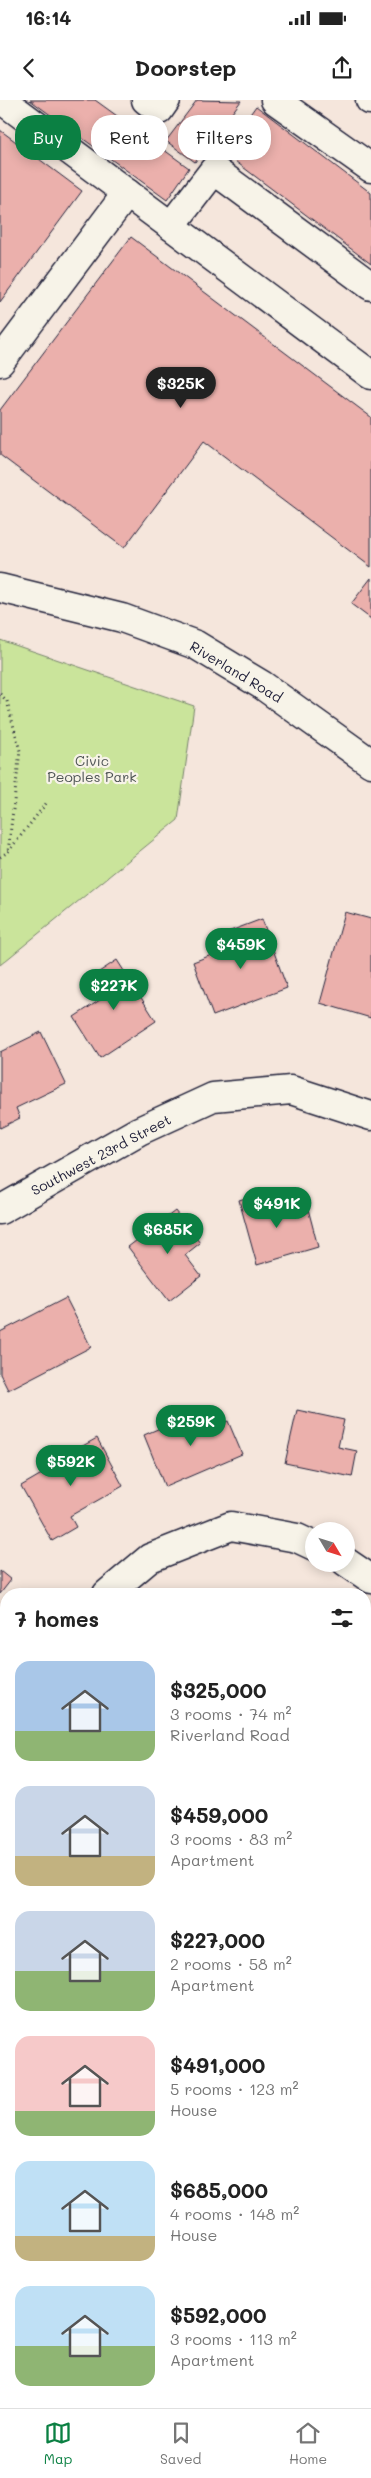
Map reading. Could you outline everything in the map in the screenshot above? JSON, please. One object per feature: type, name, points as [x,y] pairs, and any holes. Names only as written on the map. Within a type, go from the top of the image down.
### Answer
[{"type":"street","points":[[2,100],[371,375]]},
{"type":"street","points":[[146,100],[159,110],[166,100]]},
{"type":"street","points":[[275,100],[371,168]]},
{"type":"street","points":[[171,226],[214,170],[371,286]]},
{"type":"street","points":[[0,362],[127,193]]},
{"type":"street","name":"Riverland Road","points":[[0,588],[122,618],[196,645],[262,685],[371,763]]},
{"type":"street","name":"Southwest 23rd Street","points":[[0,1210],[139,1131],[213,1097],[291,1090],[371,1116]]},
{"type":"street","points":[[114,1588],[150,1558],[231,1526],[297,1538],[305,1542]]},
{"type":"street","points":[[355,1568],[371,1578]]},
{"type":"path","points":[[0,694],[7,701],[20,751],[8,852]]},
{"type":"path","points":[[0,857],[8,852],[48,801]]},
{"type":"green space","name":"Civic Peoples Park","points":[[0,640],[194,706],[178,820],[0,965]]},
{"type":"building","points":[[30,100],[95,100],[116,115],[91,115],[91,145],[81,137],[81,115],[51,115]]},
{"type":"building","points":[[197,100],[241,101],[230,115],[186,115]]},
{"type":"building","points":[[256,106],[268,115],[250,115]]},
{"type":"building","points":[[271,117],[371,193],[371,264],[234,160],[271,160]]},
{"type":"building","points":[[178,125],[178,150],[168,142],[168,138]]},
{"type":"building","points":[[0,130],[15,141],[15,160],[40,160],[82,191],[0,302]]},
{"type":"building","points":[[168,153],[189,168],[167,200],[112,160],[168,160]]},
{"type":"building","points":[[131,237],[371,417],[371,567],[204,441],[124,548],[0,455],[0,410]]},
{"type":"building","points":[[371,578],[371,619],[351,604]]},
{"type":"building","points":[[345,912],[371,919],[371,1018],[320,1003]]},
{"type":"building","points":[[262,919],[287,988],[213,1016],[193,962],[230,948],[225,933]]},
{"type":"building","points":[[117,960],[156,1021],[100,1058],[74,1017],[103,998],[90,978]]},
{"type":"building","points":[[41,1032],[66,1084],[16,1108],[20,1118],[0,1128],[0,1052]]},
{"type":"building","points":[[267,1192],[272,1211],[306,1201],[318,1247],[257,1265],[239,1200]]},
{"type":"building","points":[[175,1211],[200,1243],[185,1255],[201,1276],[169,1301],[128,1247]]},
{"type":"building","points":[[66,1298],[91,1347],[8,1390],[0,1374],[0,1332]]},
{"type":"building","points":[[206,1408],[214,1426],[228,1421],[242,1454],[165,1487],[144,1435]]},
{"type":"building","points":[[297,1410],[344,1420],[338,1447],[357,1451],[352,1477],[285,1463]]},
{"type":"building","points":[[97,1438],[123,1486],[70,1516],[76,1527],[52,1541],[21,1486],[45,1472],[43,1468]]},
{"type":"building","points":[[0,1571],[11,1580],[5,1588],[0,1588]]}]
